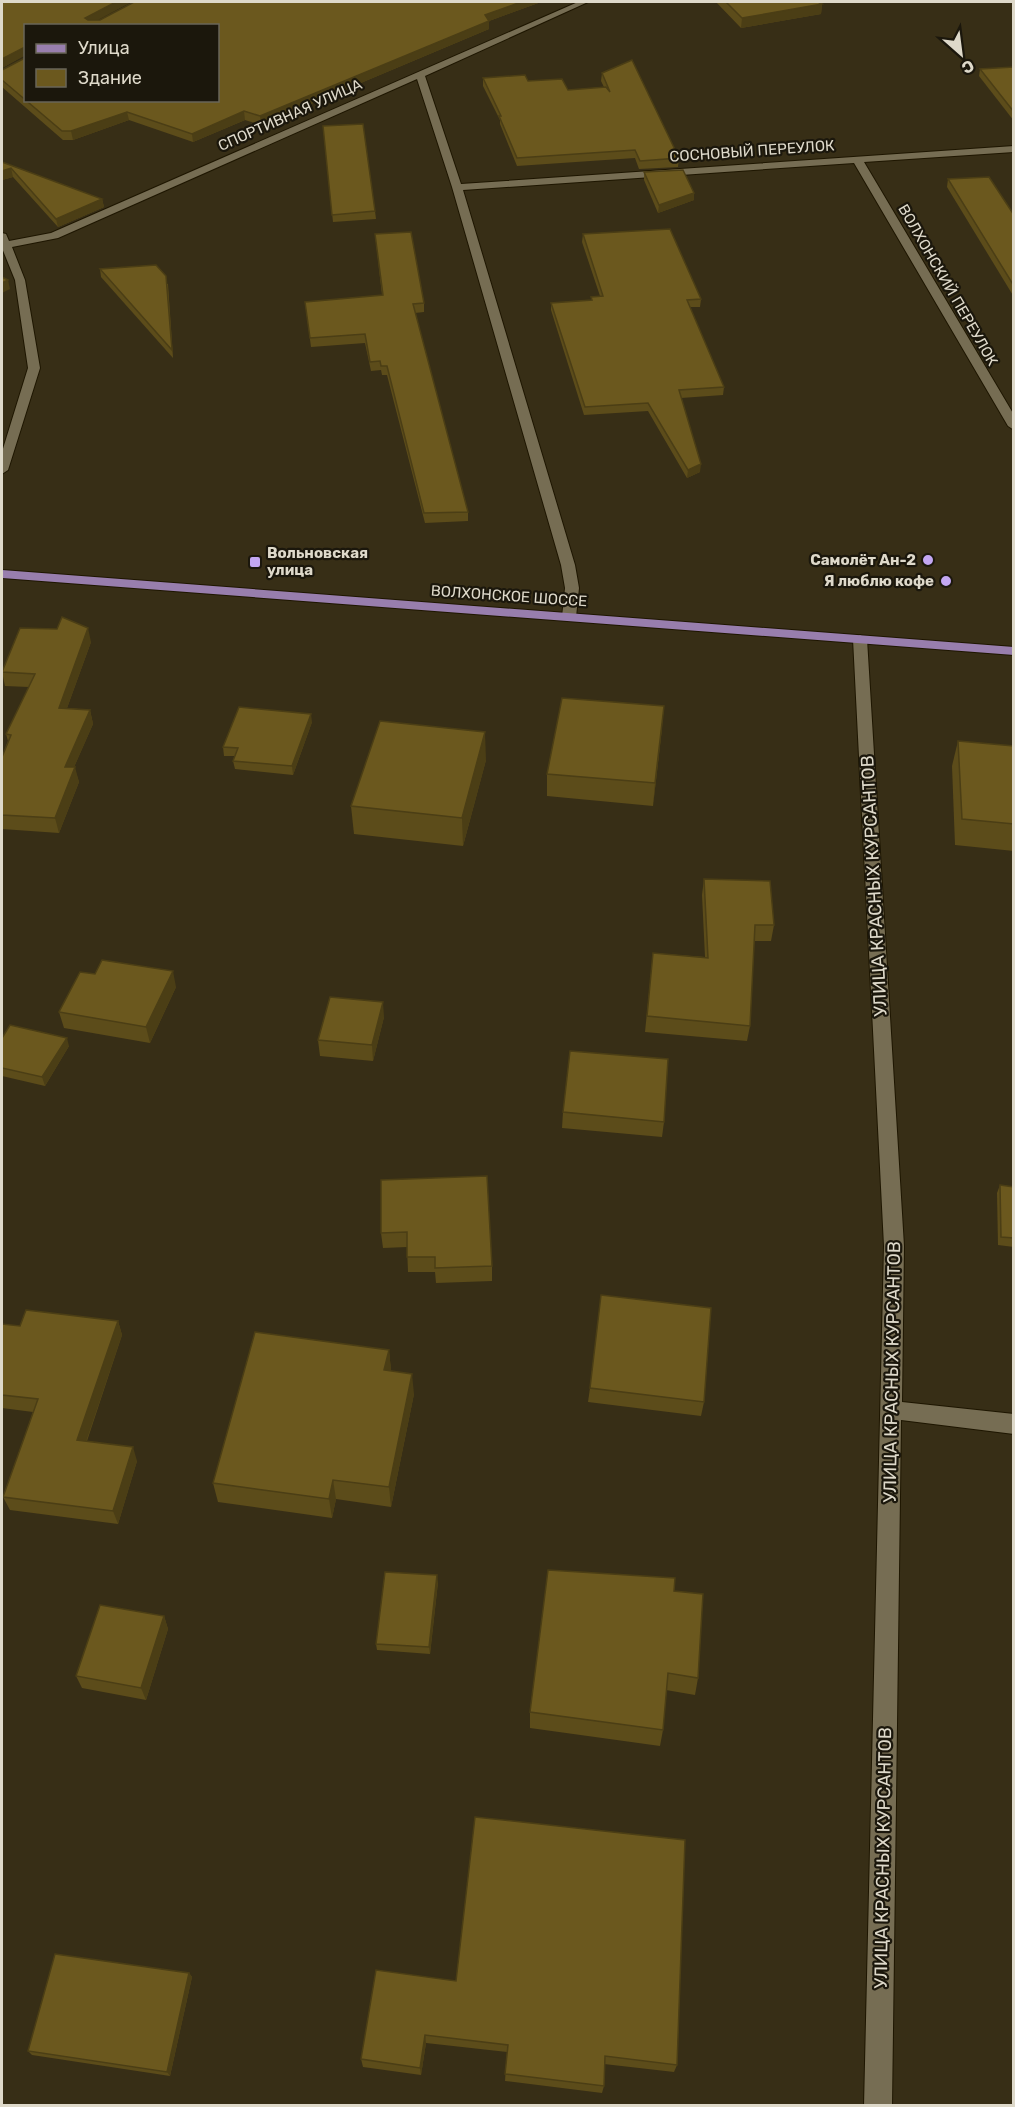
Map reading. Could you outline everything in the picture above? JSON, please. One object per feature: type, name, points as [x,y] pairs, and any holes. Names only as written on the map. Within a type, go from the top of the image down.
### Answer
[{"type":"main road","name":"ВОЛХОНСКОЕ ШОССЕ","points":[[2,574],[1014,651]]},
{"type":"street","name":"СПОРТИВНАЯ УЛИЦА","points":[[4,240],[54,236],[584,2]]},
{"type":"street","points":[[420,74],[458,187],[568,565],[572,588],[568,617]]},
{"type":"street","name":"СОСНОВЫЙ ПЕРЕУЛОК","points":[[458,187],[1014,149]]},
{"type":"street","name":"ВОЛХОНСКИЙ ПЕРЕУЛОК","points":[[857,159],[1014,426]]},
{"type":"street","points":[[2,470],[34,368],[20,280],[4,240]]},
{"type":"street","name":"УЛИЦА КРАСНЫХ КУРСАНТОВ","points":[[860,639],[894,1246],[893,1410],[878,2106]]},
{"type":"street","points":[[893,1410],[1014,1424]]},
{"type":"building","points":[[2,2],[116,2],[85,18],[100,20],[134,2],[521,2],[485,15],[489,21],[260,116],[244,111],[192,134],[127,112],[71,131],[62,131],[28,102],[219,102],[219,24],[24,24],[24,48],[2,59]]},
{"type":"building","points":[[726,2],[818,2],[822,4],[742,18]]},
{"type":"building","points":[[24,59],[24,99],[2,80],[2,70]]},
{"type":"building","points":[[632,60],[679,158],[640,161],[635,150],[517,158],[483,78],[525,75],[528,81],[562,79],[568,90],[606,87],[610,92],[602,73]]},
{"type":"building","points":[[1014,67],[1014,112],[980,69]]},
{"type":"building","points":[[363,124],[375,211],[332,215],[323,126]]},
{"type":"building","points":[[2,162],[102,199],[56,219],[11,168],[2,171]]},
{"type":"building","points":[[683,170],[694,193],[659,205],[644,172]]},
{"type":"building","points":[[989,177],[1014,215],[1014,286],[948,179]]},
{"type":"building","points":[[670,229],[701,299],[687,300],[724,387],[679,390],[701,464],[688,470],[648,403],[585,407],[551,303],[592,300],[591,297],[603,296],[583,234]]},
{"type":"building","points":[[411,232],[424,303],[413,304],[468,512],[424,513],[387,366],[381,366],[380,361],[370,362],[365,334],[310,338],[305,302],[383,295],[375,234]]},
{"type":"building","points":[[156,265],[166,276],[172,350],[100,269]]},
{"type":"building","points":[[62,617],[88,628],[59,708],[90,710],[65,767],[75,767],[55,818],[2,815],[2,757],[11,735],[6,734],[35,674],[2,672],[20,628],[57,629]]},
{"type":"building","points":[[562,698],[664,706],[655,783],[547,774]]},
{"type":"building","points":[[239,707],[311,714],[292,766],[233,761],[238,748],[223,747]]},
{"type":"building","points":[[380,721],[485,732],[462,818],[351,806]]},
{"type":"building","points":[[958,741],[1014,746],[1014,824],[962,819]]},
{"type":"building","points":[[704,879],[770,881],[774,925],[755,925],[750,1026],[647,1016],[653,953],[708,958]]},
{"type":"building","points":[[102,960],[173,971],[146,1027],[59,1012],[80,972],[95,974]]},
{"type":"building","points":[[330,997],[383,1002],[372,1045],[318,1040]]},
{"type":"building","points":[[10,1025],[67,1038],[42,1077],[2,1068],[2,1038]]},
{"type":"building","points":[[570,1051],[668,1059],[664,1122],[563,1112]]},
{"type":"building","points":[[487,1176],[492,1266],[435,1268],[435,1257],[407,1257],[407,1232],[381,1233],[381,1180]]},
{"type":"building","points":[[1000,1185],[1014,1187],[1014,1238],[1001,1237]]},
{"type":"building","points":[[601,1295],[711,1308],[704,1402],[590,1388]]},
{"type":"building","points":[[26,1310],[118,1321],[77,1440],[133,1447],[113,1511],[3,1497],[38,1399],[2,1395],[2,1324],[20,1326]]},
{"type":"building","points":[[255,1332],[389,1350],[384,1370],[412,1374],[389,1487],[333,1480],[329,1499],[213,1483]]},
{"type":"building","points":[[548,1570],[675,1578],[674,1591],[703,1594],[698,1678],[668,1673],[663,1730],[530,1712]]},
{"type":"building","points":[[385,1572],[437,1575],[429,1647],[376,1644]]},
{"type":"building","points":[[100,1605],[164,1616],[141,1688],[76,1676]]},
{"type":"building","points":[[475,1817],[685,1840],[677,2065],[605,2056],[604,2086],[505,2074],[508,2045],[425,2035],[420,2068],[361,2059],[376,1970],[456,1981]]},
{"type":"building","points":[[55,1954],[189,1973],[167,2072],[28,2051]]},
{"type":"place","name":"Самолёт Ан-2","points":[[928,560]]},
{"type":"place","name":"Вольновская улица","points":[[255,562]]},
{"type":"place","name":"Я люблю кофе","points":[[946,581]]}]
